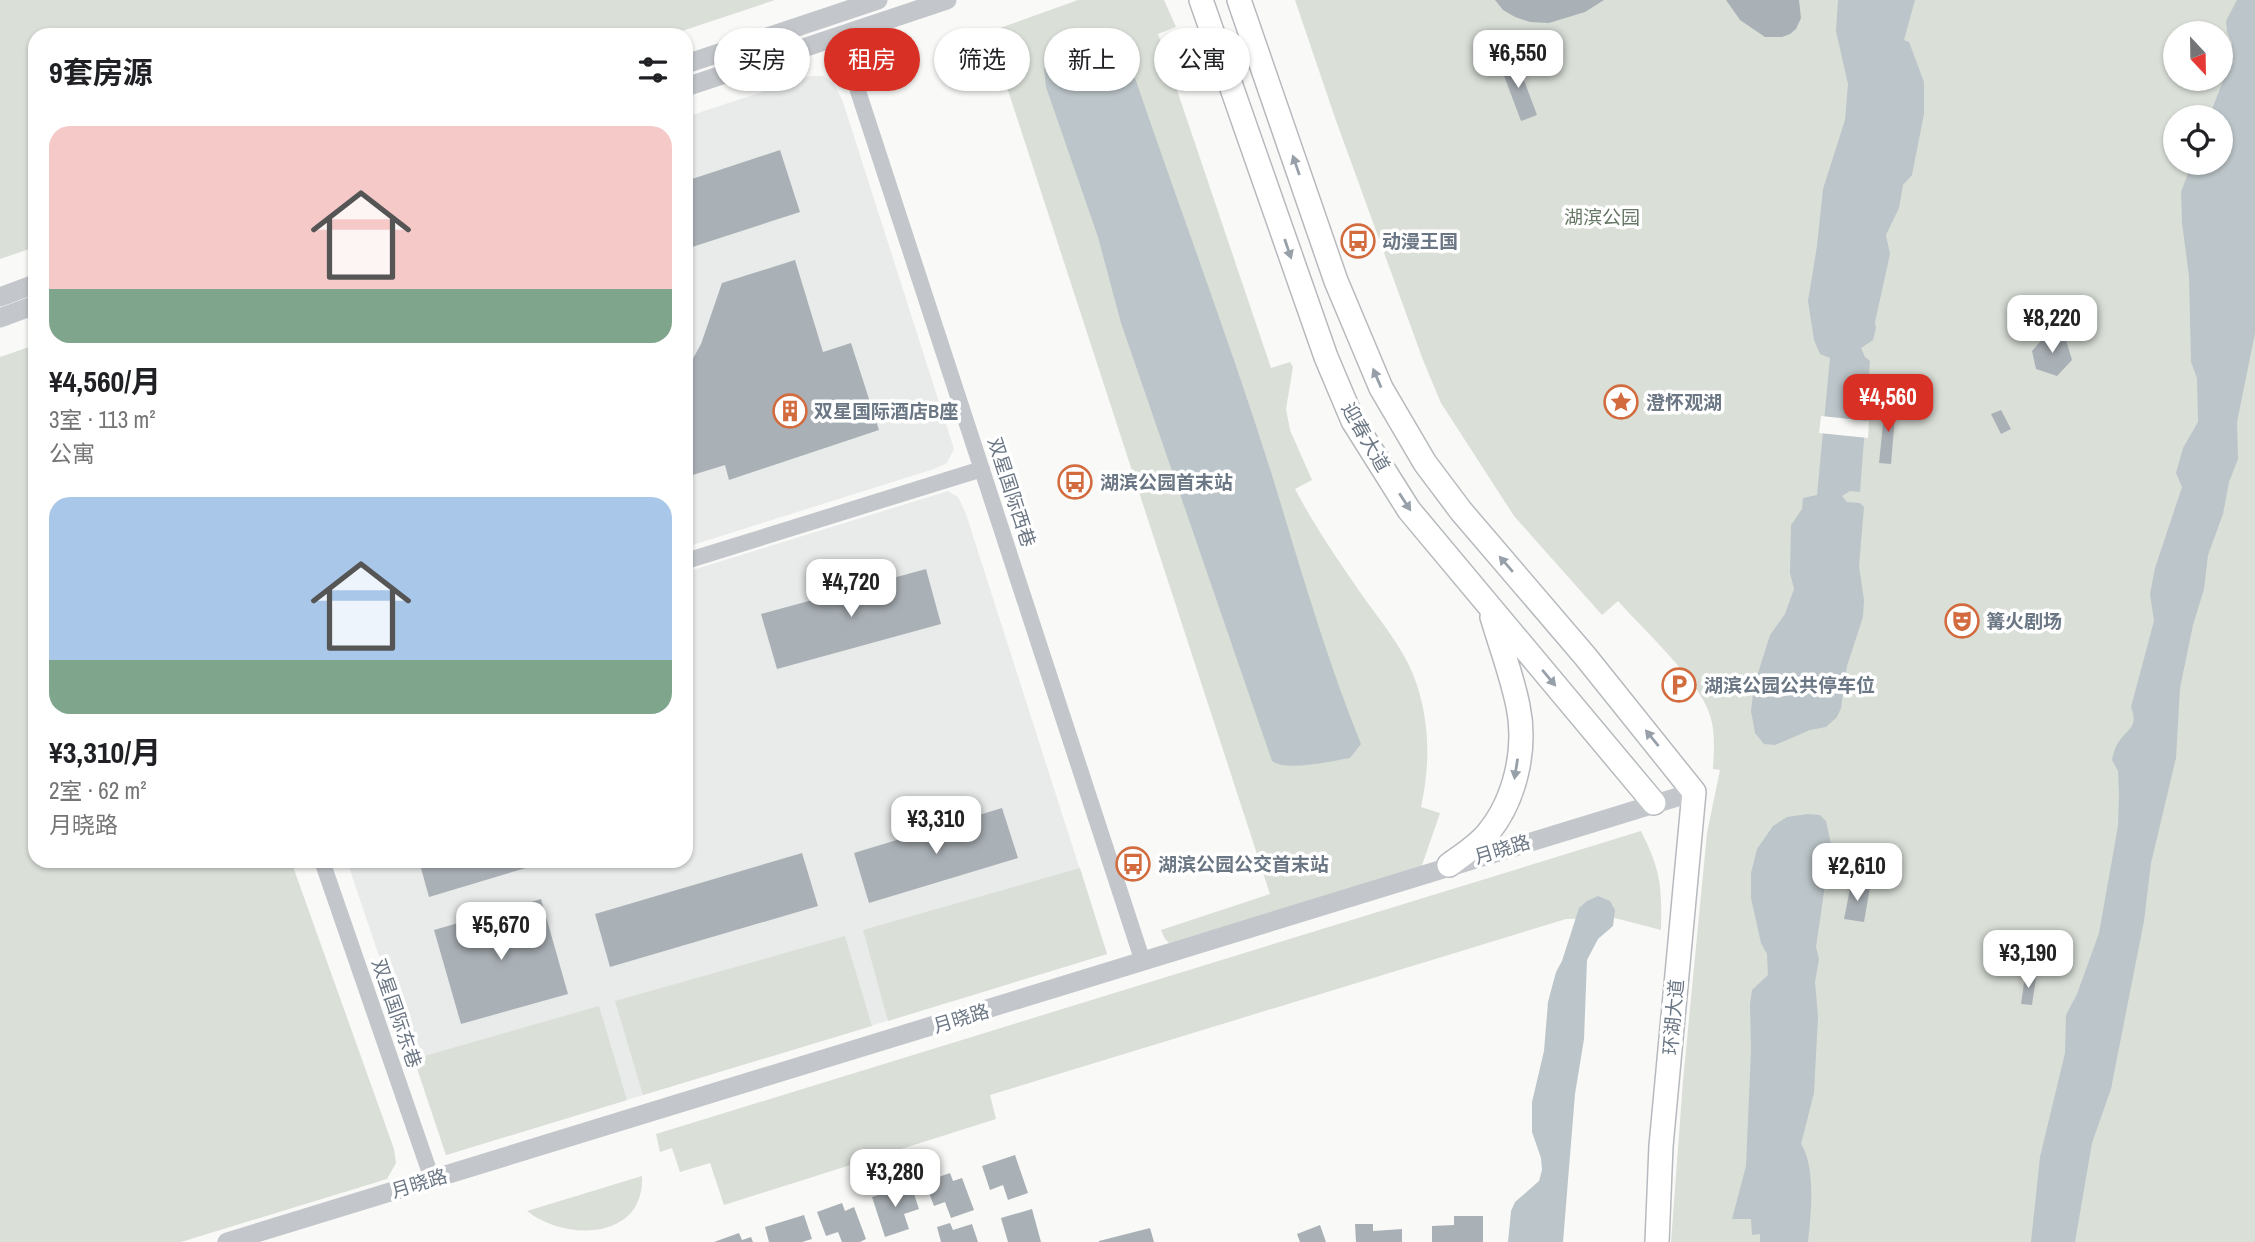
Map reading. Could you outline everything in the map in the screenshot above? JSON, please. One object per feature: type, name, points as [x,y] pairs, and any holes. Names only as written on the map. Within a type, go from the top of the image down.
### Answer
[{"type":"main road","name":"迎春大道","points":[[1201,0],[1326,357],[1353,421],[1409,510],[1654,803]]},
{"type":"main road","name":"迎春大道","points":[[1239,0],[1336,281],[1381,388],[1425,463],[1461,511],[1585,656],[1694,792]]},
{"type":"main road","points":[[1449,865],[1486,836],[1502,812],[1517,776],[1520,740],[1518,708],[1489,608]]},
{"type":"main road","name":"环湖大道","points":[[1657,1242],[1661,1146],[1694,792]]},
{"type":"street","points":[[693,62],[877,0]]},
{"type":"street","points":[[864,28],[947,0]]},
{"type":"street","points":[[693,85],[824,41]]},
{"type":"street","name":"双星国际西巷","points":[[858,91],[1143,962]]},
{"type":"street","points":[[0,297],[28,287]]},
{"type":"street","points":[[0,318],[28,308]]},
{"type":"street","points":[[693,559],[982,469]]},
{"type":"street","name":"月晓路","points":[[227,1242],[1694,792]]},
{"type":"street","name":"双星国际东巷","points":[[324,868],[432,1179]]},
{"type":"shaded area","points":[[1838,0],[1915,0],[1904,40],[1909,42],[1924,82],[1924,114],[1912,175],[1903,185],[1899,208],[1886,235],[1890,254],[1873,340],[1861,348],[1870,361],[1860,492],[1850,491],[1842,496],[1847,502],[1860,503],[1864,507],[1859,566],[1864,600],[1863,617],[1847,666],[1841,708],[1837,717],[1826,727],[1810,730],[1775,745],[1764,744],[1755,733],[1751,711],[1754,686],[1770,635],[1785,614],[1794,589],[1790,573],[1791,525],[1802,509],[1803,498],[1817,495],[1830,358],[1820,354],[1814,340],[1808,301],[1823,189],[1845,120],[1848,84],[1836,31]]},
{"type":"shaded area","points":[[2237,0],[2255,0],[2255,333],[2237,422],[2238,459],[2208,555],[2204,589],[2193,625],[2180,688],[2176,758],[2151,863],[2144,921],[2111,1089],[2092,1143],[2075,1242],[2031,1242],[2040,1157],[2065,1053],[2066,1015],[2077,994],[2099,933],[2118,826],[2118,771],[2112,760],[2121,738],[2133,724],[2131,707],[2154,621],[2150,594],[2155,568],[2182,487],[2176,473],[2183,448],[2198,422],[2197,378],[2191,362],[2189,276],[2181,192],[2187,175],[2233,175],[2233,105],[2214,105],[2219,91],[2233,91],[2233,21],[2226,21]]},
{"type":"shaded area","points":[[810,76],[824,76],[824,91],[838,91],[843,102],[954,449],[947,463],[934,469],[693,545],[693,115],[765,91],[810,91]]},
{"type":"shaded area","points":[[1047,91],[1140,91],[1238,372],[1324,643],[1361,744],[1350,758],[1298,766],[1272,761],[1121,323],[1098,237]]},
{"type":"shaded area","points":[[948,491],[958,497],[966,514],[1107,954],[446,1155],[349,868],[693,868],[693,570]]},
{"type":"shaded area","points":[[1820,815],[1826,821],[1831,844],[1816,947],[1819,959],[1815,982],[1818,1017],[1814,1093],[1801,1144],[1811,1178],[1808,1242],[1760,1242],[1760,1234],[1752,1235],[1751,1219],[1732,1219],[1746,1166],[1752,990],[1768,975],[1767,954],[1761,943],[1751,898],[1751,873],[1757,849],[1773,826],[1787,817]]},
{"type":"shaded area","points":[[1598,896],[1610,901],[1615,910],[1613,926],[1598,939],[1587,960],[1584,1039],[1575,1094],[1563,1242],[1508,1242],[1511,1211],[1515,1202],[1539,1181],[1542,1170],[1532,1132],[1532,1102],[1544,1051],[1548,1002],[1579,908]]},
{"type":"green space","points":[[0,0],[775,0],[691,28],[28,28],[28,249],[0,259]]},
{"type":"green space","points":[[1078,0],[1164,0],[1176,27],[1154,28],[1154,91],[1177,91],[1271,368],[1290,362],[1293,367],[1286,409],[1290,430],[1312,480],[1295,489],[1330,547],[1395,642],[1417,685],[1426,730],[1427,761],[1421,807],[1440,813],[1421,868],[1169,943],[1165,939],[1161,930],[1270,894],[1008,91],[1030,91],[1030,28],[1000,28]]},
{"type":"green space","name":"湖滨公园","points":[[1295,0],[2255,0],[2255,1242],[1671,1242],[1683,1081],[1707,833],[1720,770],[1713,769],[1714,739],[1711,717],[1702,697],[1681,669],[1618,601],[1602,615],[1514,516],[1441,403],[1423,360]]},
{"type":"green space","points":[[28,347],[28,868],[294,868],[394,1149],[396,1163],[387,1179],[181,1242],[0,1242],[0,357]]},
{"type":"green space","points":[[1641,831],[1653,857],[1659,879],[1661,930],[1615,918],[1566,919],[990,1095],[996,1119],[724,1205],[710,1163],[680,1172],[672,1148],[660,1152],[656,1134]]},
{"type":"green space","points":[[1080,868],[1107,954],[888,1021],[863,930]]},
{"type":"green space","points":[[845,936],[872,1026],[643,1095],[615,1001]]},
{"type":"green space","points":[[599,1006],[627,1100],[446,1155],[414,1059]]},
{"type":"green space","points":[[642,1176],[640,1197],[631,1213],[617,1223],[600,1229],[562,1228],[527,1211]]},
{"type":"pier","points":[[1821,416],[1869,421],[1868,438],[1819,433]]},
{"type":"building","points":[[1495,0],[1604,0],[1585,12],[1549,23],[1530,22],[1515,17],[1503,10]]},
{"type":"building","points":[[1726,0],[1799,0],[1801,18],[1796,29],[1790,34],[1765,37],[1740,20]]},
{"type":"building","points":[[1516,59],[1537,115],[1521,121],[1500,65]]},
{"type":"building","points":[[780,150],[800,212],[693,247],[693,179]]},
{"type":"building","points":[[795,260],[823,352],[851,343],[879,430],[729,480],[725,465],[693,475],[693,358],[701,344],[722,283]]},
{"type":"building","points":[[2046,335],[2066,340],[2072,360],[2057,376],[2036,369],[2032,351]]},
{"type":"building","points":[[1885,404],[1896,405],[1891,464],[1879,463]]},
{"type":"building","points":[[2001,410],[2011,429],[2001,434],[1991,414]]},
{"type":"building","points":[[926,569],[941,624],[777,669],[761,614]]},
{"type":"building","points":[[1002,808],[1018,858],[869,903],[854,853]]},
{"type":"building","points":[[802,853],[818,906],[610,967],[595,914]]},
{"type":"building","points":[[421,868],[526,868],[429,897]]},
{"type":"building","points":[[1851,884],[1870,887],[1864,922],[1844,919]]},
{"type":"building","points":[[541,899],[568,994],[461,1024],[434,930]]},
{"type":"building","points":[[2025,976],[2036,977],[2032,1005],[2021,1004]]},
{"type":"building","points":[[1015,1155],[1028,1193],[1008,1200],[1003,1185],[990,1190],[982,1166]]},
{"type":"building","points":[[950,1173],[953,1181],[962,1178],[974,1210],[951,1218],[945,1202],[934,1206],[925,1182]]},
{"type":"building","points":[[911,1185],[919,1209],[904,1214],[909,1229],[885,1237],[872,1197]]},
{"type":"building","points":[[842,1203],[845,1211],[854,1207],[866,1239],[860,1242],[842,1242],[838,1232],[826,1236],[817,1212]]},
{"type":"building","points":[[1032,1209],[1041,1242],[1008,1242],[1001,1218]]},
{"type":"building","points":[[804,1215],[812,1239],[802,1242],[769,1242],[765,1227]]},
{"type":"building","points":[[1454,1216],[1483,1216],[1483,1242],[1432,1242],[1432,1226],[1454,1225]]},
{"type":"building","points":[[950,1223],[953,1230],[972,1224],[978,1242],[941,1242],[937,1227]]},
{"type":"building","points":[[1355,1224],[1373,1224],[1373,1231],[1402,1229],[1402,1242],[1356,1242]]},
{"type":"building","points":[[1320,1225],[1326,1242],[1300,1242],[1297,1234]]},
{"type":"building","points":[[1150,1228],[1154,1242],[1099,1242],[1099,1241]]},
{"type":"building","points":[[739,1233],[742,1240],[751,1237],[753,1242],[714,1242]]},
{"type":"place","name":"动漫王国","points":[[1358,241]]},
{"type":"place","name":"澄怀观湖","points":[[1621,402]]},
{"type":"place","name":"双星国际酒店B座","points":[[790,411]]},
{"type":"place","name":"湖滨公园首末站","points":[[1075,482]]},
{"type":"place","name":"篝火剧场","points":[[1962,621]]},
{"type":"place","name":"湖滨公园公共停车位","points":[[1679,685]]},
{"type":"place","name":"湖滨公园公交首末站","points":[[1133,864]]}]
